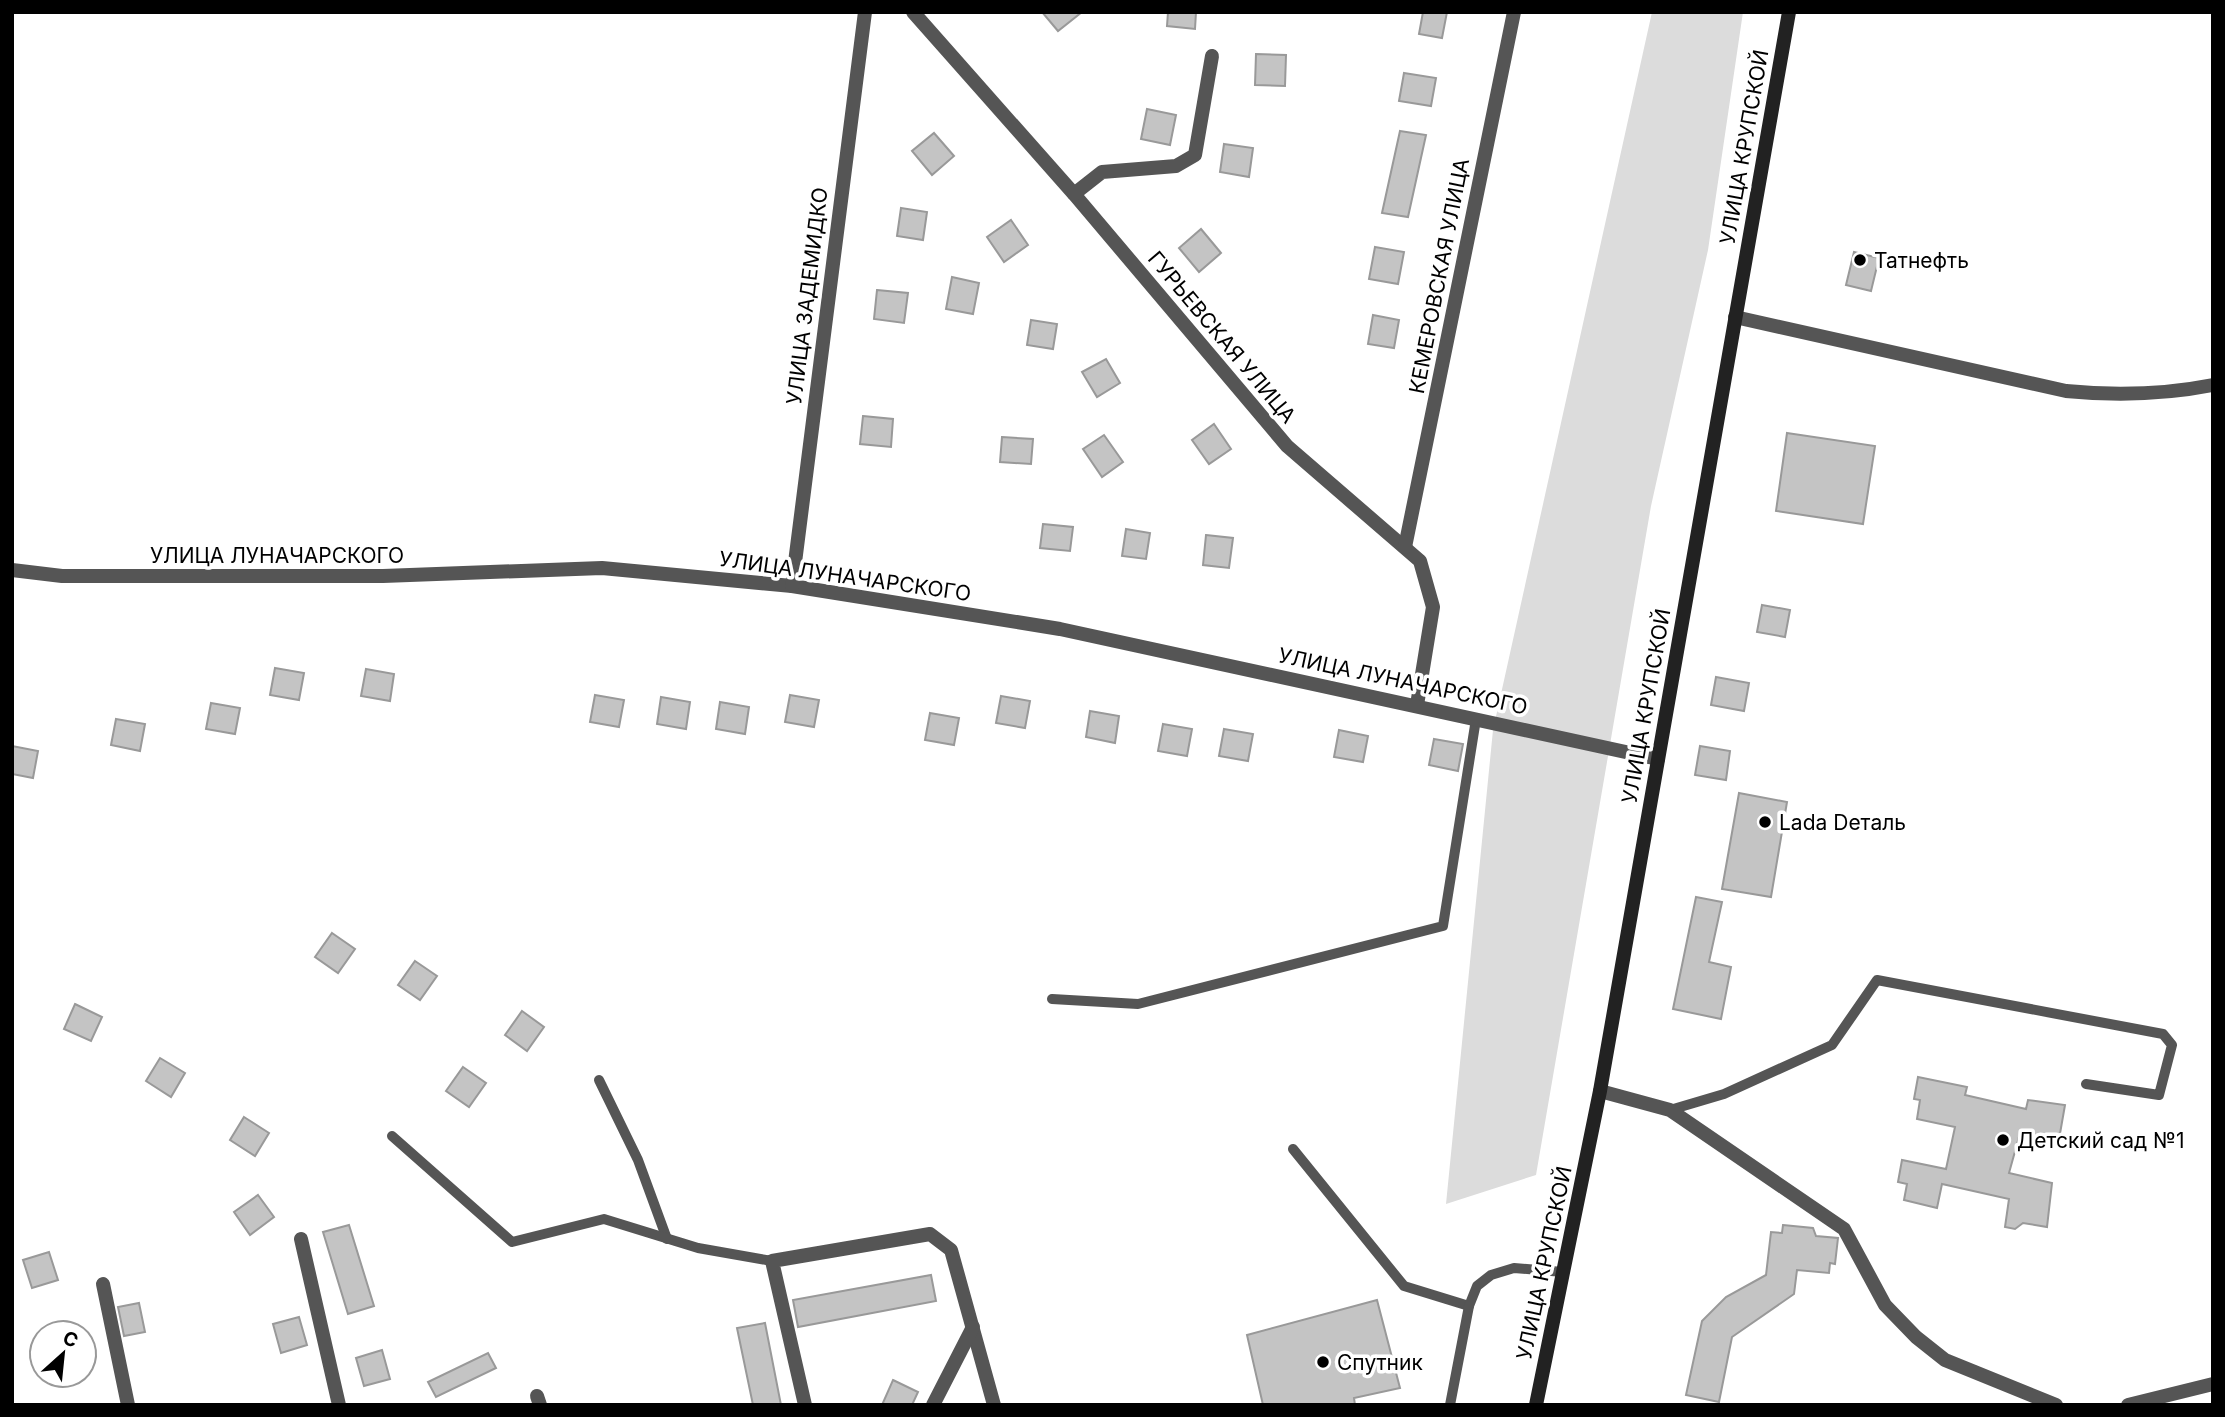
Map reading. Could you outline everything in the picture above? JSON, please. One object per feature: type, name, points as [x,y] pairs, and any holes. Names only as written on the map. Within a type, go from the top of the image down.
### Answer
[{"type":"street","name":"УЛИЦА ЗАДЕМИДКО","points":[[792,586],[865,12]]},
{"type":"street","name":"ГУРЬЕВСКАЯ УЛИЦА","points":[[913,12],[1074,194],[1287,446],[1384,533],[1420,561],[1433,607],[1418,705]]},
{"type":"street","name":"КЕМЕРОВСКАЯ УЛИЦА","points":[[1405,547],[1514,12]]},
{"type":"street","name":"УЛИЦА КРУПСКОЙ","points":[[1536,1405],[1600,1091],[1789,12]]},
{"type":"street","points":[[1074,194],[1102,172],[1176,166],[1195,155],[1212,56]]},
{"type":"street","points":[[1735,317],[2066,391],[2114,396],[2164,394],[2213,385]]},
{"type":"street","name":"УЛИЦА ЛУНАЧАРСКОГО","points":[[12,570],[62,576],[383,576],[602,568],[792,586],[1060,628],[1658,759]]},
{"type":"street","points":[[1600,1091],[1670,1110],[1844,1229],[1885,1305],[1916,1337],[1945,1360],[2056,1405]]},
{"type":"street","points":[[805,1405],[772,1261],[930,1234],[951,1250],[994,1405]]},
{"type":"street","points":[[301,1239],[339,1405]]},
{"type":"street","points":[[103,1284],[128,1405]]},
{"type":"street","points":[[933,1405],[973,1327]]},
{"type":"street","points":[[2128,1405],[2213,1384]]},
{"type":"lane","points":[[1052,999],[1138,1004],[1443,926],[1476,719]]},
{"type":"lane","points":[[1670,1110],[1724,1094],[1832,1045],[1877,980],[2163,1034],[2172,1045],[2159,1095],[2086,1084]]},
{"type":"lane","points":[[599,1080],[638,1160],[667,1238]]},
{"type":"lane","points":[[392,1136],[512,1242],[604,1219],[698,1248],[772,1261]]},
{"type":"lane","points":[[1293,1149],[1404,1286],[1469,1306]]},
{"type":"lane","points":[[1450,1405],[1469,1306],[1477,1286],[1491,1275],[1514,1268],[1563,1272]]},
{"type":"shaded area","points":[[1652,12],[1743,12],[1708,250],[1651,506],[1536,1175],[1446,1204],[1493,730]]},
{"type":"building","points":[[1042,12],[1082,12],[1058,31]]},
{"type":"building","points":[[1168,12],[1196,12],[1195,29],[1167,26]]},
{"type":"building","points":[[1423,12],[1447,12],[1442,38],[1419,34]]},
{"type":"building","points":[[1256,54],[1286,55],[1285,86],[1255,85]]},
{"type":"building","points":[[1404,73],[1436,78],[1431,106],[1399,101]]},
{"type":"building","points":[[1147,109],[1176,115],[1170,145],[1141,139]]},
{"type":"building","points":[[1400,131],[1426,135],[1408,217],[1382,213]]},
{"type":"building","points":[[934,133],[954,156],[932,175],[912,151]]},
{"type":"building","points":[[1224,144],[1253,148],[1249,177],[1220,172]]},
{"type":"building","points":[[901,208],[927,212],[923,240],[897,236]]},
{"type":"building","points":[[1011,220],[1028,245],[1004,262],[987,237]]},
{"type":"building","points":[[1201,229],[1221,253],[1199,272],[1179,248]]},
{"type":"building","points":[[1375,247],[1404,252],[1398,284],[1369,279]]},
{"type":"building","points":[[1854,252],[1879,258],[1871,291],[1846,285]]},
{"type":"building","points":[[952,277],[979,283],[973,314],[946,309]]},
{"type":"building","points":[[877,290],[908,293],[904,323],[874,319]]},
{"type":"building","points":[[1373,315],[1399,320],[1394,348],[1368,344]]},
{"type":"building","points":[[1031,320],[1057,324],[1053,349],[1027,345]]},
{"type":"building","points":[[1106,359],[1120,383],[1097,397],[1082,372]]},
{"type":"building","points":[[863,416],[893,419],[891,447],[860,444]]},
{"type":"building","points":[[1214,424],[1231,449],[1209,464],[1192,440]]},
{"type":"building","points":[[1787,433],[1875,446],[1863,524],[1776,511]]},
{"type":"building","points":[[1104,435],[1123,462],[1102,477],[1083,449]]},
{"type":"building","points":[[1002,437],[1033,439],[1031,464],[1000,462]]},
{"type":"building","points":[[1043,524],[1073,527],[1070,551],[1040,548]]},
{"type":"building","points":[[1126,529],[1150,533],[1146,559],[1122,556]]},
{"type":"building","points":[[1206,535],[1233,538],[1229,568],[1203,565]]},
{"type":"building","points":[[1762,605],[1790,610],[1785,637],[1757,632]]},
{"type":"building","points":[[275,668],[304,673],[299,700],[270,695]]},
{"type":"building","points":[[366,669],[394,674],[390,701],[361,696]]},
{"type":"building","points":[[1716,677],[1749,683],[1744,711],[1711,705]]},
{"type":"building","points":[[595,695],[624,700],[619,727],[590,722]]},
{"type":"building","points":[[790,695],[819,700],[814,727],[785,722]]},
{"type":"building","points":[[1001,696],[1030,701],[1025,728],[996,723]]},
{"type":"building","points":[[661,697],[690,702],[686,729],[657,724]]},
{"type":"building","points":[[720,702],[749,707],[745,734],[716,729]]},
{"type":"building","points":[[211,703],[240,708],[235,734],[206,729]]},
{"type":"building","points":[[1090,711],[1119,716],[1115,743],[1086,737]]},
{"type":"building","points":[[930,713],[959,718],[954,745],[925,740]]},
{"type":"building","points":[[116,719],[145,724],[140,751],[111,745]]},
{"type":"building","points":[[1163,724],[1192,729],[1187,756],[1158,751]]},
{"type":"building","points":[[1224,729],[1253,734],[1248,761],[1219,756]]},
{"type":"building","points":[[1339,730],[1368,736],[1363,762],[1334,757]]},
{"type":"building","points":[[1434,739],[1463,744],[1458,771],[1429,765]]},
{"type":"building","points":[[12,746],[38,751],[33,778],[12,774]]},
{"type":"building","points":[[1700,746],[1730,751],[1726,780],[1695,775]]},
{"type":"building","points":[[1739,793],[1787,802],[1771,897],[1722,889]]},
{"type":"building","points":[[1696,897],[1722,902],[1709,962],[1731,967],[1721,1019],[1673,1009]]},
{"type":"building","points":[[332,933],[355,949],[338,973],[315,957]]},
{"type":"building","points":[[415,961],[437,976],[420,1000],[398,985]]},
{"type":"building","points":[[75,1004],[102,1017],[91,1041],[64,1029]]},
{"type":"building","points":[[522,1011],[544,1027],[527,1051],[505,1035]]},
{"type":"building","points":[[160,1058],[185,1073],[171,1097],[146,1081]]},
{"type":"building","points":[[463,1067],[486,1083],[469,1107],[446,1091]]},
{"type":"building","points":[[1918,1077],[1967,1087],[1965,1095],[2026,1109],[2028,1100],[2065,1105],[2058,1145],[2019,1137],[2009,1173],[2052,1183],[2047,1227],[2023,1223],[2015,1229],[2005,1227],[2009,1199],[1942,1184],[1937,1208],[1904,1200],[1907,1184],[1898,1182],[1902,1160],[1946,1169],[1955,1127],[1917,1119],[1920,1100],[1914,1099]]},
{"type":"building","points":[[244,1117],[269,1133],[255,1156],[230,1140]]},
{"type":"building","points":[[258,1195],[274,1217],[250,1235],[234,1212]]},
{"type":"building","points":[[349,1225],[374,1306],[348,1314],[323,1232]]},
{"type":"building","points":[[1783,1225],[1813,1228],[1816,1236],[1838,1238],[1835,1264],[1830,1263],[1829,1273],[1797,1270],[1794,1294],[1732,1337],[1719,1402],[1686,1395],[1702,1321],[1726,1297],[1766,1275],[1771,1232],[1782,1233]]},
{"type":"building","points":[[49,1252],[58,1280],[32,1288],[23,1260]]},
{"type":"building","points":[[931,1275],[936,1301],[798,1327],[793,1300]]},
{"type":"building","name":"Спутник","points":[[1377,1300],[1400,1388],[1354,1398],[1355,1405],[1263,1405],[1247,1335]]},
{"type":"building","points":[[139,1303],[145,1332],[124,1336],[118,1307]]},
{"type":"building","points":[[299,1317],[307,1345],[281,1353],[273,1324]]},
{"type":"building","points":[[765,1323],[781,1405],[753,1405],[737,1328]]},
{"type":"building","points":[[382,1350],[390,1379],[364,1386],[356,1358]]},
{"type":"building","points":[[488,1353],[496,1368],[436,1397],[428,1382]]},
{"type":"building","points":[[893,1380],[918,1392],[912,1405],[882,1405]]},
{"type":"place","name":"Татнефть","points":[[1860,260]]},
{"type":"place","name":"Lada Dеталь","points":[[1765,822]]},
{"type":"place","name":"Детский сад №1","points":[[2003,1140]]},
{"type":"place","name":"Спутник","points":[[1323,1362]]}]
